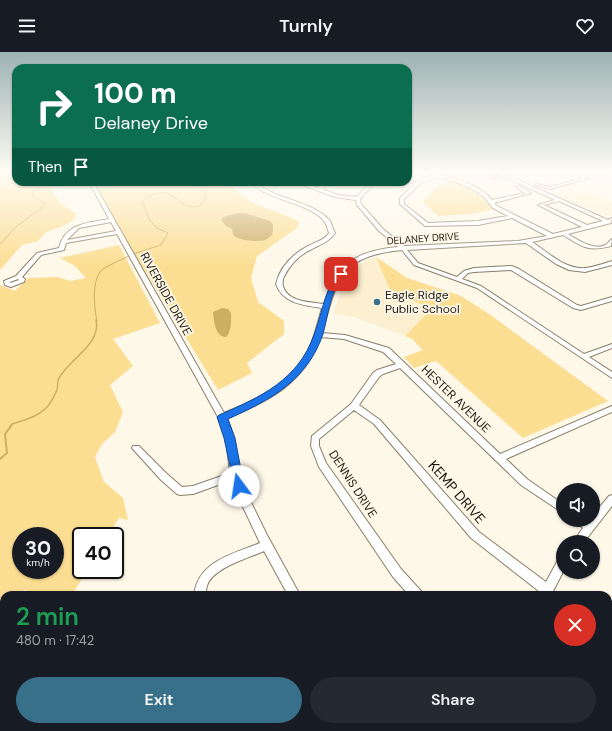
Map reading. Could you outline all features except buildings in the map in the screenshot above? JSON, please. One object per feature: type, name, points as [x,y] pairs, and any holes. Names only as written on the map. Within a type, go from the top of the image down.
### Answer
[{"type":"street","name":"RIVERSIDE DRIVE","points":[[103,204],[222,417],[230,438],[240,490],[292,591]]},
{"type":"street","points":[[294,204],[321,216],[332,230],[331,236],[295,258],[281,276],[279,284],[282,293],[290,298],[300,302],[326,306]]},
{"type":"street","points":[[360,204],[374,222],[421,266],[485,290],[612,376]]},
{"type":"street","points":[[402,204],[427,225],[478,223],[514,216]]},
{"type":"street","points":[[493,204],[552,236]]},
{"type":"street","points":[[545,204],[540,205],[586,227]]},
{"type":"street","points":[[568,204],[611,221]]},
{"type":"street","points":[[18,277],[40,251],[60,250],[64,247],[63,242],[77,227],[112,220]]},
{"type":"street","name":"DELANEY DRIVE","points":[[222,417],[277,390],[292,377],[308,359],[318,335],[332,290],[343,271],[350,264],[371,254],[403,248],[528,242],[611,221]]},
{"type":"street","points":[[63,242],[118,232]]},
{"type":"street","points":[[563,233],[592,248],[609,245],[612,241]]},
{"type":"street","points":[[528,242],[567,267],[575,270],[582,270],[612,263]]},
{"type":"street","points":[[458,279],[466,272],[474,270],[512,268],[575,307],[581,308],[612,299]]},
{"type":"street","name":"HESTER AVENUE","points":[[318,335],[345,337],[386,350],[524,482],[556,504]]},
{"type":"street","points":[[584,356],[612,346]]},
{"type":"street","name":"DENNIS DRIVE","points":[[402,365],[380,372],[376,375],[354,406],[315,438],[315,446],[322,464],[397,573],[413,591]]},
{"type":"street","name":"KEMP DRIVE","points":[[354,406],[377,422],[475,534],[545,591]]},
{"type":"street","points":[[499,458],[612,409]]},
{"type":"street","points":[[136,448],[180,491],[193,490],[236,475]]},
{"type":"street","points":[[600,513],[612,499]]},
{"type":"street","points":[[199,591],[202,579],[215,567],[267,545]]},
{"type":"street","points":[[547,591],[556,574]]},
{"type":"shaded area","points":[[0,204],[62,204],[76,213],[74,220],[46,232],[38,241],[22,245],[0,270]]},
{"type":"shaded area","points":[[104,204],[255,204],[299,222],[297,228],[257,256],[251,278],[258,302],[284,321],[284,334],[247,363],[252,373],[218,390]]},
{"type":"shaded area","points":[[425,204],[488,204],[494,209],[471,214],[438,216]]},
{"type":"shaded area","points":[[574,204],[612,204],[612,215],[605,217]]},
{"type":"shaded area","points":[[237,213],[244,213],[270,221],[273,224],[273,235],[265,240],[257,241],[244,240],[236,237],[233,235],[232,229],[226,226],[221,220],[223,217]]},
{"type":"shaded area","points":[[119,245],[160,323],[113,339],[133,366],[110,385],[123,412],[115,432],[102,444],[95,457],[104,482],[123,498],[128,520],[119,518],[114,527],[72,527],[72,579],[82,579],[74,591],[0,591],[0,285],[15,291],[28,278],[57,277],[70,281],[86,278],[75,266],[60,258]]},
{"type":"shaded area","name":"Eagle Ridge Public School","points":[[376,257],[391,290],[431,309],[405,336],[354,317],[333,314],[346,278],[359,264]]},
{"type":"shaded area","points":[[376,257],[407,278],[461,296],[489,314],[608,401],[523,438],[436,361],[414,368],[404,357],[423,350],[412,339],[405,336],[431,309],[390,290]]},
{"type":"shaded area","points":[[222,308],[228,309],[231,313],[230,329],[226,337],[219,334],[214,320],[213,312]]},
{"type":"waterway","points":[[0,244],[16,227],[45,204]]},
{"type":"waterway","points":[[133,254],[161,245],[168,233],[157,228],[150,221],[143,204]]},
{"type":"waterway","points":[[183,204],[192,207],[200,206],[202,204]]},
{"type":"waterway","points":[[97,321],[94,294],[99,273],[106,267],[129,256]]},
{"type":"waterway","points":[[10,427],[12,424],[36,415],[48,406],[57,390],[59,378],[70,364],[90,344],[94,337],[97,329],[96,320]]},
{"type":"waterway","points":[[0,459],[7,453],[5,434],[11,426]]},
{"type":"place","name":"Eagle Ridge Public School","points":[[377,302]]},
{"type":"route","points":[[239,486],[230,438],[226,424],[222,417],[251,405],[277,390],[292,377],[308,359],[318,335],[332,290],[341,274]]}]
